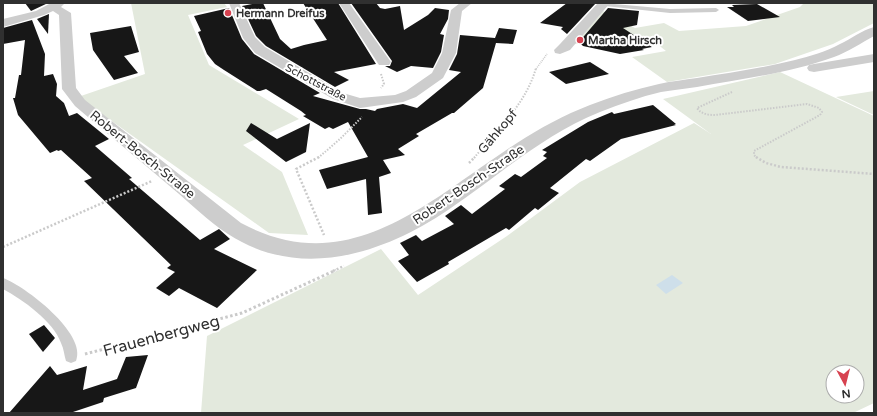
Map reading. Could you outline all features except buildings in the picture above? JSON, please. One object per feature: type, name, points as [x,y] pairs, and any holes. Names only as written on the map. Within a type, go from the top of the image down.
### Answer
[{"type":"street","name":"Schottstraße","points":[[234,3],[238,8],[247,36],[260,50],[338,96],[360,103],[398,99],[411,94],[438,75],[449,53],[457,10],[467,3]]},
{"type":"street","points":[[344,3],[384,62]]},
{"type":"street","points":[[560,50],[565,47],[597,10],[605,3]]},
{"type":"street","points":[[3,23],[18,20],[57,5]]},
{"type":"street","name":"Robert-Bosch-Straße","points":[[57,5],[65,13],[67,29],[66,73],[69,89],[80,103],[234,228],[270,245],[289,248],[331,250],[368,242],[405,227],[443,204],[499,162],[542,134],[576,116],[610,103],[661,88],[776,69],[828,54],[874,31]]},
{"type":"street","points":[[3,18],[18,20]]},
{"type":"street","points":[[776,69],[793,70],[874,58]]},
{"type":"lane","points":[[605,3],[670,11],[716,10]]},
{"type":"lane","points":[[3,283],[22,293],[49,316],[66,340],[71,357]]},
{"type":"path","name":"Gähkopf","points":[[464,167],[470,163],[518,106],[532,83],[536,68],[546,55],[552,51],[560,50]]},
{"type":"path","points":[[331,250],[296,169],[306,165],[345,136],[372,106],[384,84],[382,77],[377,70],[384,62]]},
{"type":"path","points":[[733,91],[700,106],[698,108],[699,111],[708,115],[715,115],[807,104],[819,108],[822,112],[820,115],[754,151],[754,155],[758,160],[781,167],[874,174]]},
{"type":"path","points":[[3,247],[169,174]]},
{"type":"path","name":"Frauenbergweg","points":[[71,357],[242,313],[345,266]]},
{"type":"shaded area","points":[[131,3],[224,3],[227,7],[188,15],[209,65],[299,119],[243,145],[282,172],[308,235],[269,233],[78,97],[145,74]]},
{"type":"shaded area","points":[[804,3],[874,3],[874,23],[833,44],[775,64],[667,82],[632,57],[666,51],[647,36],[574,44],[603,11],[635,28],[664,23],[679,31],[746,26],[800,7]]},
{"type":"shaded area","points":[[780,72],[874,116],[874,403],[853,413],[201,413],[207,336],[381,249],[418,295],[507,236],[580,182],[694,123],[711,134],[663,99]]},
{"type":"shaded area","points":[[874,91],[874,115],[836,97]]},
{"type":"water","points":[[672,275],[683,283],[666,294],[656,285]]},
{"type":"place","name":"Hermann Dreifus","points":[[228,13]]},
{"type":"place","name":"Martha Hirsch","points":[[580,40]]}]
